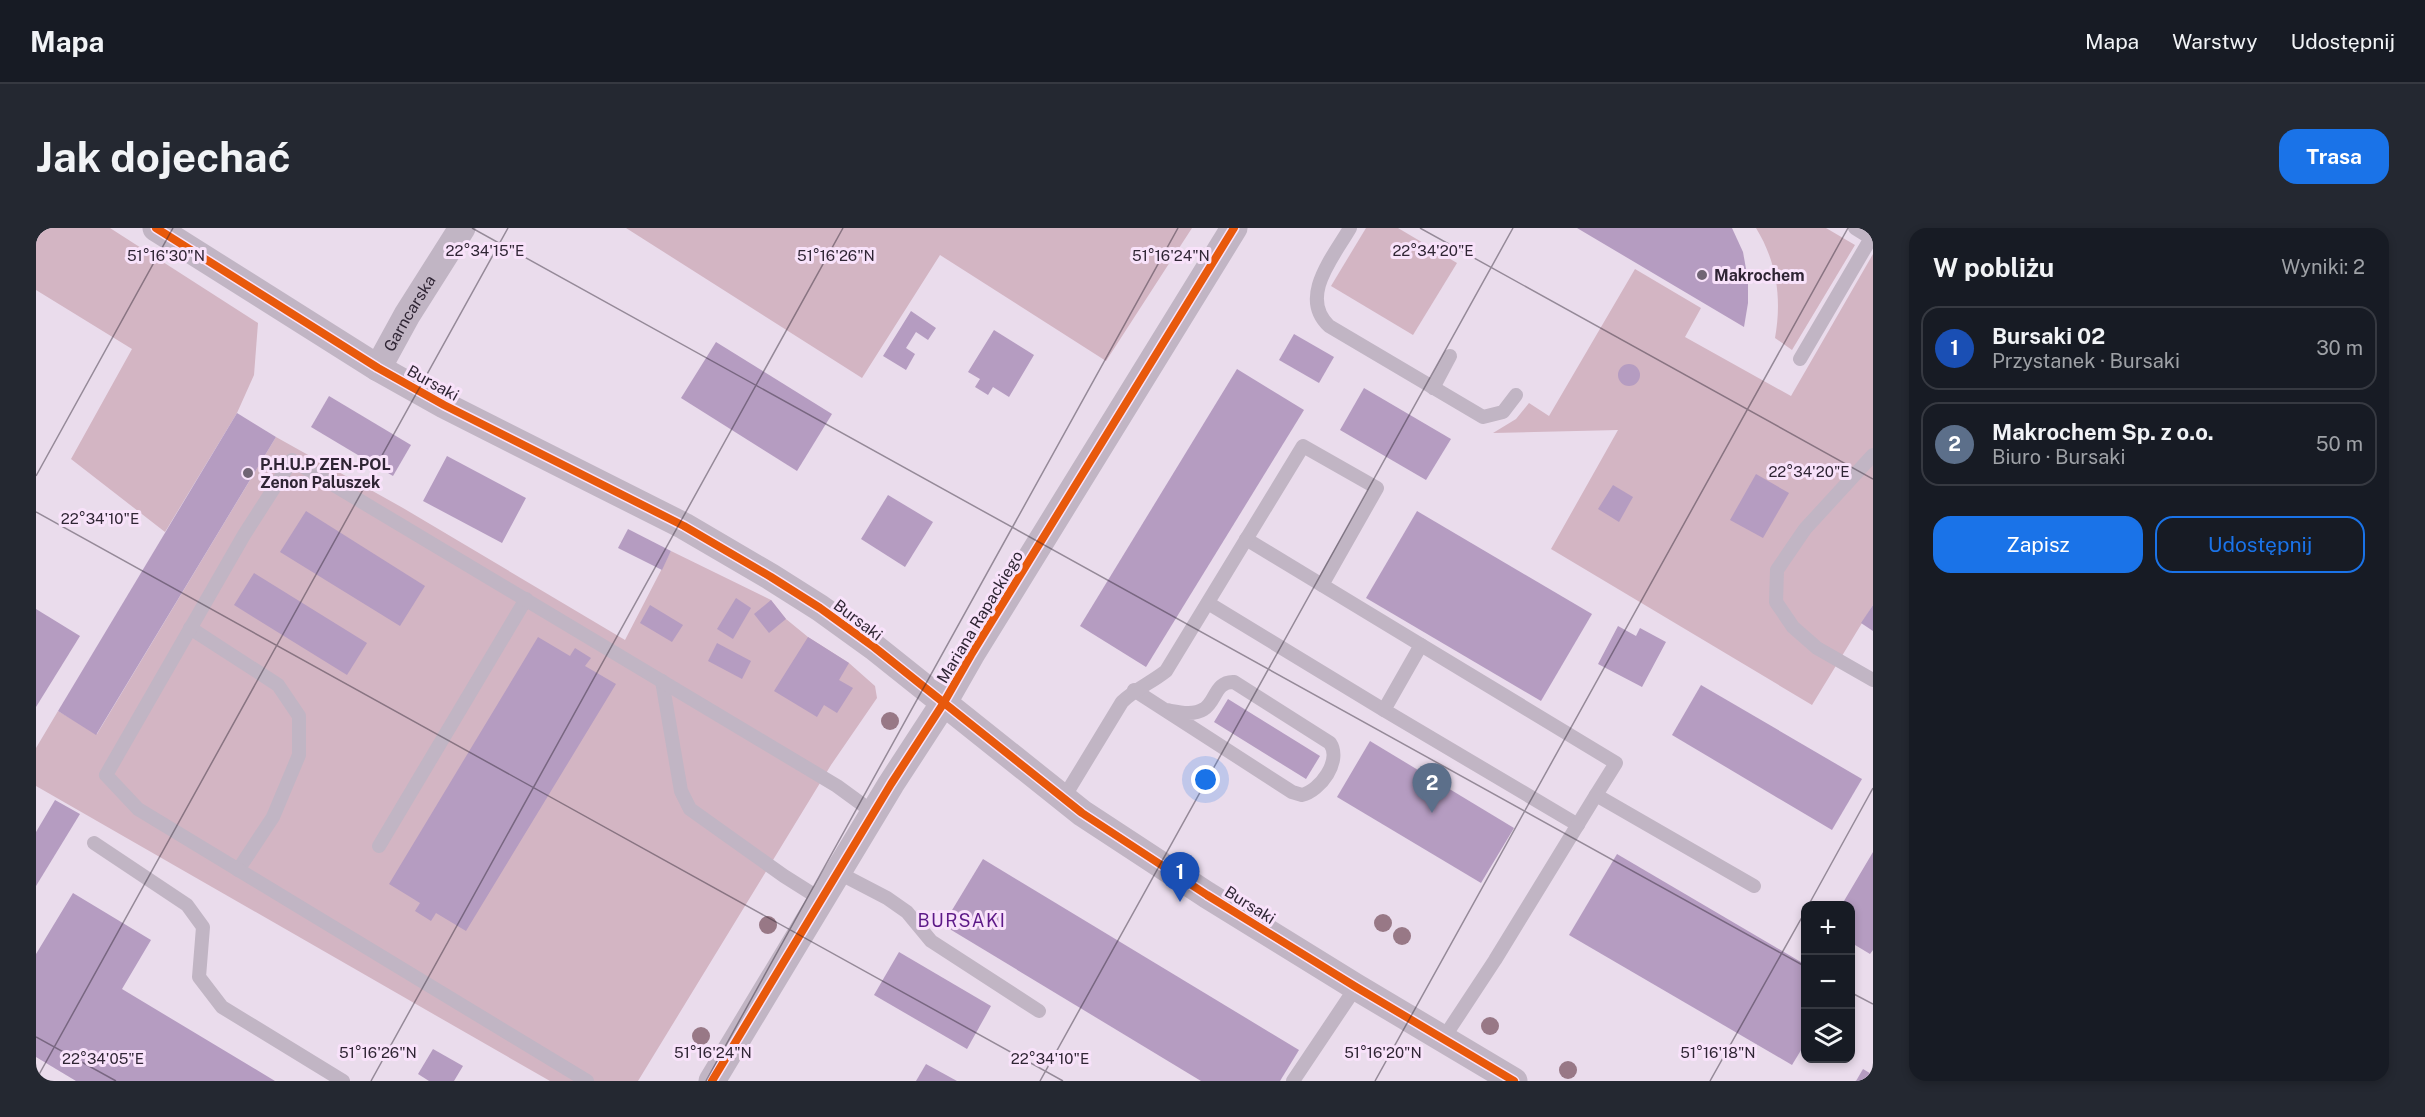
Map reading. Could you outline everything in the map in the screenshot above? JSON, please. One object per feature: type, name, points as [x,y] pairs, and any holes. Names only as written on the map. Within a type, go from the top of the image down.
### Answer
[{"type":"street","name":"Bursaki","points":[[156,228],[378,368],[444,405],[684,526],[771,577],[874,647],[1063,799],[1208,895],[1514,1081]]},
{"type":"street","name":"Garncarska","points":[[378,368],[407,315],[462,228]]},
{"type":"street","name":"Mariana Rapackiego","points":[[712,1081],[1234,228]]},
{"type":"lane","points":[[1350,228],[1319,284],[1315,301],[1321,318],[1329,326],[1484,417],[1503,412],[1516,395]]},
{"type":"lane","points":[[1800,359],[1871,238],[1855,228]]},
{"type":"lane","points":[[1433,388],[1450,356]]},
{"type":"lane","points":[[1063,799],[1122,702],[1134,690],[1152,683],[1166,671],[1303,446],[1377,489],[1322,585]]},
{"type":"lane","points":[[1873,455],[1805,529],[1777,570],[1776,602],[1793,627],[1817,648],[1873,681]]},
{"type":"lane","points":[[587,1081],[138,809],[106,775],[244,535],[292,460],[837,786],[874,813]]},
{"type":"lane","points":[[1246,539],[1616,763],[1443,1039]]},
{"type":"lane","points":[[379,846],[526,599]]},
{"type":"lane","points":[[1208,603],[1578,825]]},
{"type":"lane","points":[[190,628],[278,685],[299,716],[299,755],[273,817],[238,870]]},
{"type":"lane","points":[[1384,710],[1421,645]]},
{"type":"lane","points":[[662,681],[681,791],[690,808],[784,876],[822,900]]},
{"type":"lane","points":[[1134,690],[1292,792],[1302,795],[1316,789],[1332,764],[1334,748],[1330,743],[1234,682],[1222,685],[1206,708],[1199,711],[1192,713],[1166,710]]},
{"type":"lane","points":[[1596,795],[1754,886]]},
{"type":"lane","points":[[94,843],[187,905],[203,927],[199,977],[222,1006],[343,1081]]},
{"type":"lane","points":[[838,873],[886,898],[907,912],[931,941],[1040,1011]]},
{"type":"lane","points":[[1293,1081],[1356,987]]},
{"type":"shaded area","points":[[36,228],[110,228],[258,323],[254,375],[237,413],[165,532],[71,459],[132,349],[36,290]]},
{"type":"shaded area","points":[[626,228],[1192,228],[1106,361],[940,255],[862,378]]},
{"type":"shaded area","points":[[1366,228],[1398,228],[1457,263],[1413,335],[1331,286]]},
{"type":"shaded area","points":[[1756,228],[1826,228],[1855,245],[1792,350],[1775,338],[1778,309],[1776,281],[1769,254]]},
{"type":"shaded area","points":[[1873,254],[1873,605],[1812,705],[1551,549],[1618,430],[1493,433],[1516,419],[1529,403],[1549,416],[1635,269],[1701,308],[1685,337],[1791,396]]},
{"type":"shaded area","points":[[276,437],[403,508],[625,640],[671,551],[771,600],[786,619],[808,637],[849,663],[875,686],[877,698],[831,765],[638,1081],[550,1081],[36,786],[36,748],[58,711],[97,734]]},
{"type":"building","name":"Makrochem","points":[[1577,228],[1732,228],[1743,252],[1748,280],[1748,303],[1744,327]]},
{"type":"building","points":[[911,311],[936,328],[928,340],[916,332],[906,348],[915,354],[906,370],[883,356]]},
{"type":"building","points":[[994,330],[1034,355],[1009,397],[993,387],[988,395],[975,387],[980,379],[968,372]]},
{"type":"building","points":[[1294,334],[1334,357],[1319,383],[1279,360]]},
{"type":"building","points":[[716,342],[832,414],[797,471],[681,398]]},
{"type":"building","points":[[1629,364],[1637,367],[1640,375],[1637,383],[1629,386],[1621,383],[1618,375],[1621,367]]},
{"type":"building","points":[[1237,369],[1304,410],[1146,667],[1080,626]]},
{"type":"building","points":[[1364,388],[1451,439],[1426,480],[1340,430]]},
{"type":"building","points":[[329,396],[411,445],[393,476],[311,427]]},
{"type":"building","points":[[237,413],[276,437],[96,735],[58,711]]},
{"type":"building","points":[[447,456],[526,498],[502,543],[423,501]]},
{"type":"building","points":[[1756,474],[1789,493],[1763,538],[1730,520]]},
{"type":"building","points":[[1613,485],[1633,497],[1619,522],[1598,509]]},
{"type":"building","points":[[888,495],[933,522],[905,567],[861,539]]},
{"type":"building","points":[[306,511],[425,586],[400,626],[280,552]]},
{"type":"building","points":[[1417,511],[1592,614],[1541,701],[1366,598]]},
{"type":"building","points":[[628,529],[671,551],[662,570],[618,548]]},
{"type":"building","points":[[254,573],[367,643],[347,675],[234,605]]},
{"type":"building","points":[[736,598],[751,608],[733,639],[717,629]]},
{"type":"building","points":[[771,600],[786,619],[769,633],[754,614]]},
{"type":"building","points":[[650,605],[683,625],[672,642],[640,623]]},
{"type":"building","points":[[1873,605],[1873,631],[1861,623]]},
{"type":"building","points":[[36,609],[80,636],[36,707]]},
{"type":"building","points":[[1618,626],[1636,636],[1640,628],[1666,642],[1642,687],[1598,664]]},
{"type":"building","points":[[538,637],[570,656],[575,648],[591,658],[585,666],[616,684],[466,931],[436,913],[431,921],[415,911],[420,903],[389,884]]},
{"type":"building","points":[[808,637],[849,663],[839,680],[853,688],[837,713],[824,705],[817,717],[774,691]]},
{"type":"building","points":[[717,643],[751,661],[742,679],[708,661]]},
{"type":"building","points":[[1701,685],[1862,779],[1832,830],[1672,735]]},
{"type":"building","points":[[1228,699],[1320,756],[1306,779],[1214,722]]},
{"type":"building","points":[[1370,741],[1514,828],[1481,883],[1337,797]]},
{"type":"building","points":[[55,800],[80,814],[36,886],[36,832]]},
{"type":"building","points":[[1873,852],[1873,950],[1870,954],[1855,945],[1855,901],[1844,901]]},
{"type":"building","points":[[1617,854],[1801,962],[1801,1050],[1792,1065],[1569,935]]},
{"type":"building","points":[[983,859],[1299,1050],[1280,1081],[1201,1081],[943,925]]},
{"type":"building","points":[[73,893],[151,940],[122,989],[275,1081],[76,1081],[36,1057],[36,954]]},
{"type":"building","points":[[899,952],[991,1006],[967,1049],[874,995]]},
{"type":"building","points":[[433,1049],[463,1066],[454,1081],[429,1081],[418,1074]]},
{"type":"building","points":[[926,1064],[957,1081],[916,1081]]},
{"type":"building","points":[[1863,1069],[1873,1075],[1873,1081],[1856,1081]]},
{"type":"cycle path","points":[[156,228],[378,368],[444,405],[684,526],[771,577],[820,608],[874,647],[1082,813],[1207,895],[1514,1081]]},
{"type":"cycle path","points":[[712,1081],[891,784],[943,704],[1234,228]]},
{"type":"place","name":"Makrochem","points":[[1702,275]]},
{"type":"place","name":"P.H.U.P ZEN-POL Zenon Paluszek","points":[[248,473]]},
{"type":"place","name":"Makrochem Sp. z o.o.","points":[[1432,813]]},
{"type":"place","name":"Bursaki 02","points":[[1180,902]]},
{"type":"district","name":"BURSAKI","points":[[962,920]]}]
